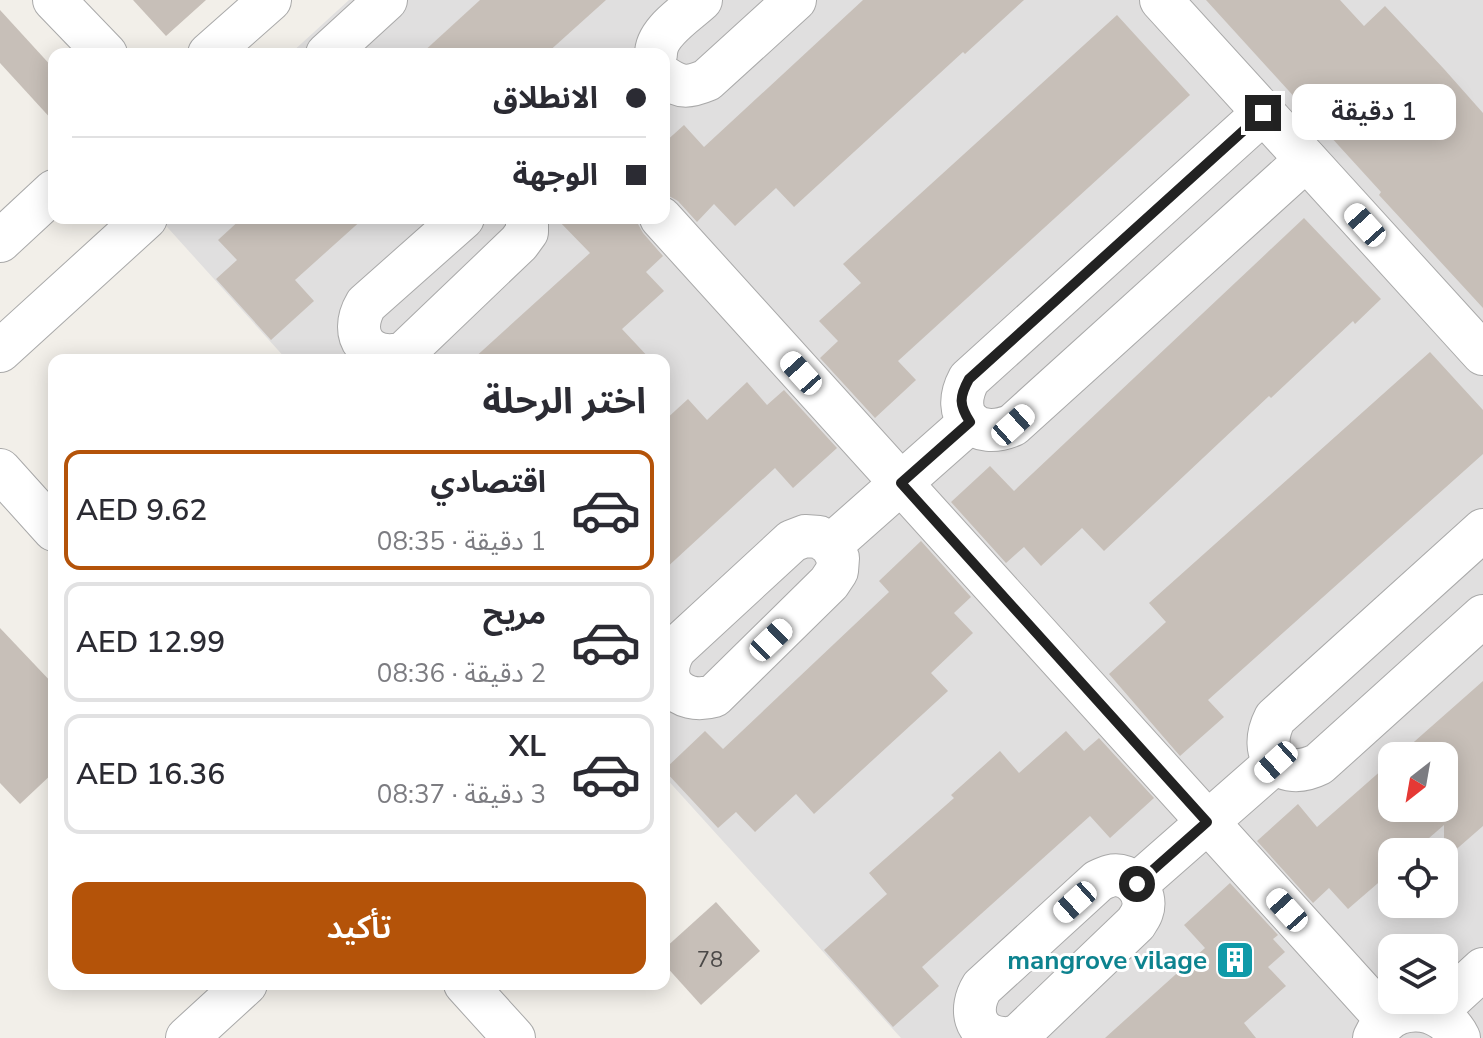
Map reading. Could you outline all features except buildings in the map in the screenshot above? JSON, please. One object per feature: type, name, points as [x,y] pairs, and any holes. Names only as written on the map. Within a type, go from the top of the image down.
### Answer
[{"type":"street","points":[[54,0],[100,48]]},
{"type":"street","points":[[216,48],[270,0]]},
{"type":"street","points":[[334,48],[386,0]]},
{"type":"street","points":[[656,48],[663,34],[701,0]]},
{"type":"street","points":[[670,81],[677,85],[693,86],[707,80],[795,0]]},
{"type":"street","points":[[1161,0],[1483,354]]},
{"type":"street","points":[[1263,113],[969,379],[962,393],[962,409],[970,422],[984,430],[999,431],[1013,425],[1306,160]]},
{"type":"street","points":[[0,241],[48,197]]},
{"type":"street","points":[[0,351],[139,224]]},
{"type":"street","points":[[360,353],[358,327],[366,304],[456,224]]},
{"type":"street","points":[[400,354],[519,243],[527,232],[527,224]]},
{"type":"street","points":[[666,224],[1207,822],[1380,1029],[1401,1012],[1418,1009],[1447,1026],[1483,969]]},
{"type":"street","points":[[831,545],[970,422]]},
{"type":"street","points":[[0,470],[48,523]]},
{"type":"street","points":[[1483,530],[1275,718],[1268,733],[1268,748],[1276,762],[1289,770],[1305,771],[1319,764],[1483,616]]},
{"type":"street","points":[[1137,884],[1276,762]]},
{"type":"street","points":[[1002,1038],[984,1031],[977,1021],[975,998],[982,987],[1098,881],[1111,875],[1125,877],[1137,884],[1144,897],[1143,911],[1136,923],[1019,1035],[1009,1038]]},
{"type":"street","points":[[187,1038],[239,990]]},
{"type":"street","points":[[470,990],[514,1038]]},
{"type":"street","points":[[1475,1038],[1483,1031]]},
{"type":"shaded area","points":[[349,0],[1483,0],[1483,1038],[901,1038],[670,783],[670,354],[282,354],[164,224],[670,224],[670,48],[297,48]]},
{"type":"place","name":"mangrove vilage","points":[[1235,960]]},
{"type":"route","points":[[1137,884],[1207,822],[901,483],[970,422],[962,409],[962,393],[969,379],[1263,113]]}]
